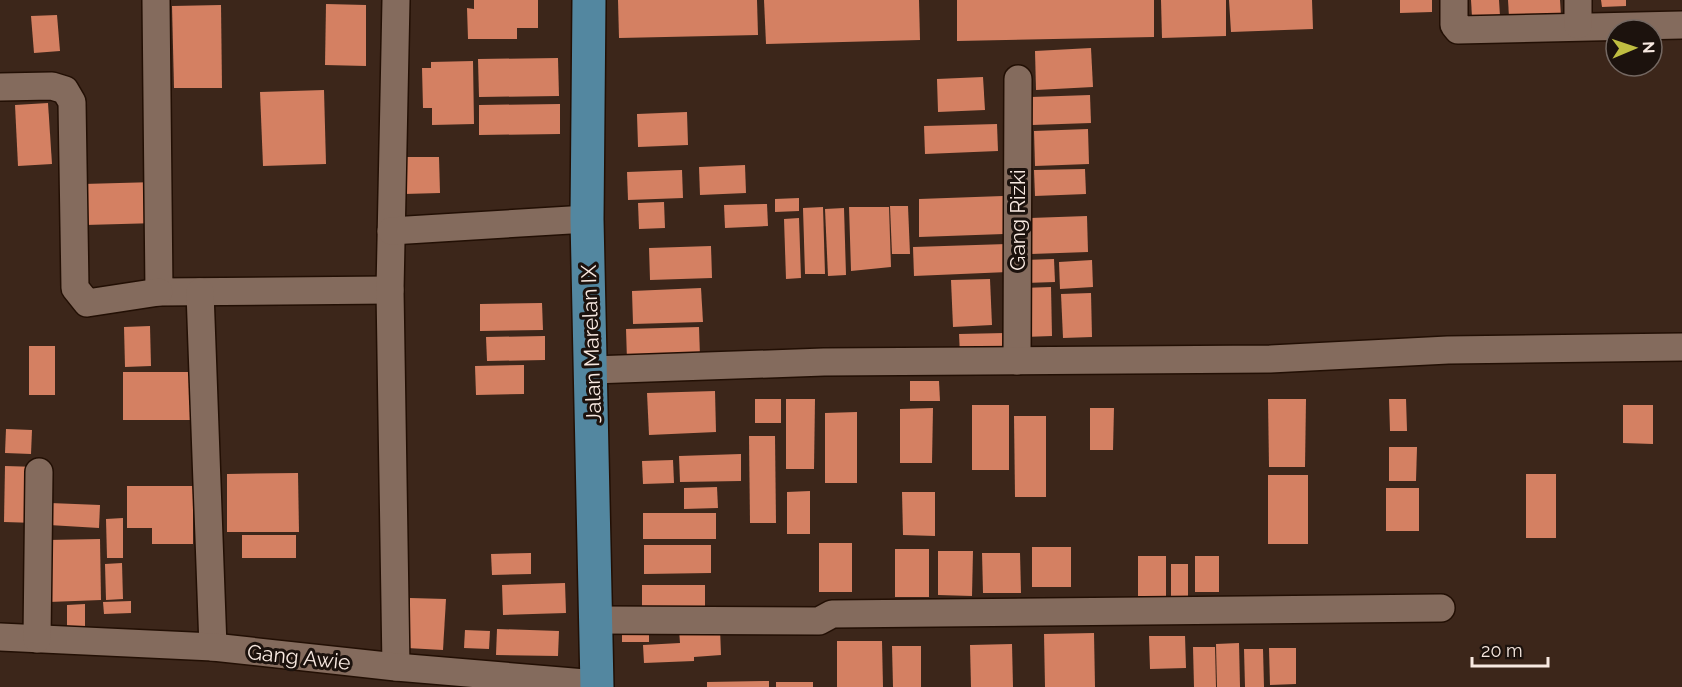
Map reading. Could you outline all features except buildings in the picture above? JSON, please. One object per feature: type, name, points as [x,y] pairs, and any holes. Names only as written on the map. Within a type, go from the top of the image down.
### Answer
[{"type":"main road","name":"Jalan Marelan IX","points":[[590,0],[587,219],[597,686]]},
{"type":"street","points":[[156,0],[159,292]]},
{"type":"street","points":[[396,0],[390,290],[396,668]]},
{"type":"street","points":[[1454,0],[1454,25],[1458,30],[1578,12],[1682,25]]},
{"type":"street","name":"Gang Rizki","points":[[1017,361],[1018,79]]},
{"type":"street","points":[[0,87],[51,86],[65,90],[72,102],[75,288],[79,296],[87,303],[159,292],[390,290]]},
{"type":"street","points":[[391,231],[587,219]]},
{"type":"street","points":[[200,292],[213,647]]},
{"type":"street","points":[[592,370],[824,362],[1270,359],[1448,350],[1682,348]]},
{"type":"street","points":[[37,639],[39,472]]},
{"type":"street","points":[[597,620],[819,621],[832,614],[1441,608]]},
{"type":"street","name":"Gang Awie","points":[[0,637],[213,647],[396,668],[597,686]]}]
